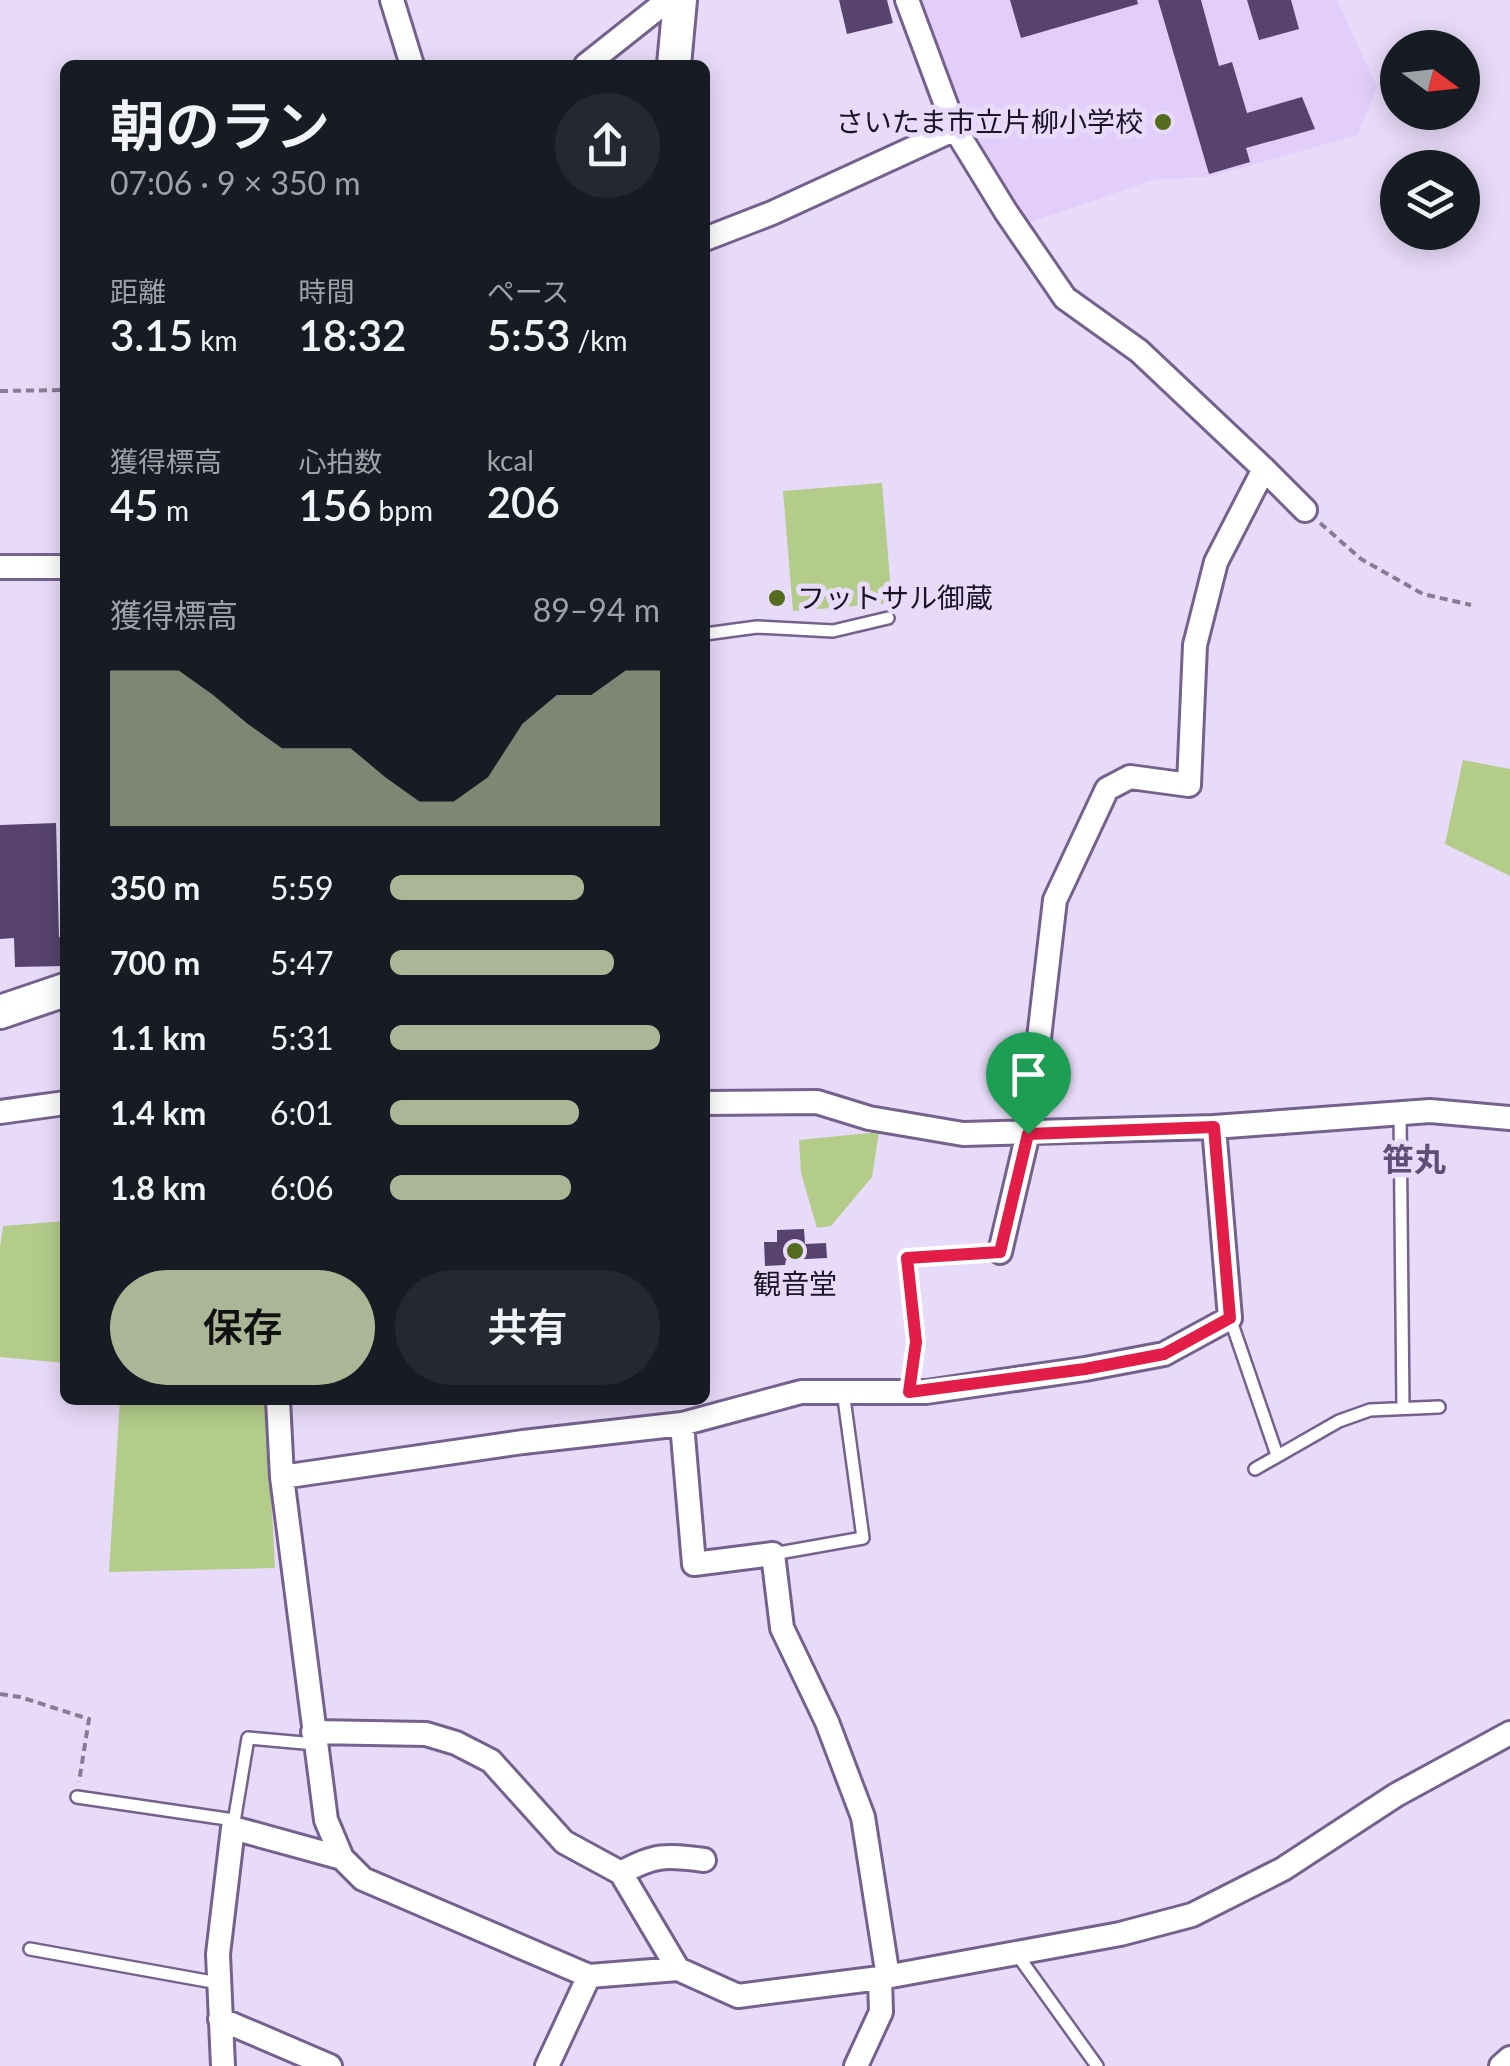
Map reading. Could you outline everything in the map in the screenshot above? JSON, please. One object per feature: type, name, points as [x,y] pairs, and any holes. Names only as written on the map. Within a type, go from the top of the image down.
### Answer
[{"type":"main road","points":[[674,60],[680,0]]},
{"type":"main road","points":[[0,1012],[60,992]]},
{"type":"street","points":[[392,0],[410,60]]},
{"type":"street","points":[[592,60],[668,0]]},
{"type":"street","points":[[907,0],[955,129],[1065,298],[1140,351],[1306,510]]},
{"type":"street","points":[[710,237],[772,213],[955,129]]},
{"type":"street","points":[[1000,1252],[1028,1134],[1055,900],[1107,789],[1130,776],[1189,785],[1195,645],[1216,562],[1264,469]]},
{"type":"street","points":[[0,567],[60,567]]},
{"type":"street","points":[[710,1103],[817,1102],[869,1118],[963,1134],[1214,1127],[1430,1111],[1510,1118]]},
{"type":"street","points":[[0,1112],[60,1105]]},
{"type":"street","points":[[282,1477],[682,1424],[800,1392],[909,1392],[1067,1372],[1164,1354],[1230,1318],[1214,1127]]},
{"type":"street","points":[[278,1405],[282,1477],[314,1738],[326,1820],[342,1858],[363,1880],[589,1976],[678,1968],[738,1996],[884,1978],[1120,1934],[1192,1915],[1284,1868],[1396,1795],[1510,1733]]},
{"type":"street","points":[[682,1424],[694,1564],[773,1554],[782,1628],[827,1722],[863,1816],[884,1978],[882,2012],[856,2066]]},
{"type":"street","points":[[314,1738],[426,1734],[456,1743],[491,1761],[564,1842],[622,1873],[678,1968]]},
{"type":"street","points":[[222,2066],[218,1954],[234,1824],[342,1858]]},
{"type":"street","points":[[622,1873],[648,1858],[665,1854],[704,1860]]},
{"type":"street","points":[[547,2066],[589,1976]]},
{"type":"street","points":[[220,2019],[330,2066]]},
{"type":"street","points":[[1501,2066],[1510,2058]]},
{"type":"lane","points":[[710,633],[757,627],[833,631],[888,618]]},
{"type":"lane","points":[[1400,1113],[1403,1408]]},
{"type":"lane","points":[[1230,1318],[1277,1455]]},
{"type":"lane","points":[[773,1554],[863,1538],[843,1390]]},
{"type":"lane","points":[[1255,1468],[1340,1421],[1370,1410],[1439,1407]]},
{"type":"lane","points":[[77,1797],[234,1824],[248,1738],[314,1738]]},
{"type":"lane","points":[[30,1949],[218,1983]]},
{"type":"lane","points":[[1016,1953],[1097,2066]]},
{"type":"path","points":[[0,391],[60,390]]},
{"type":"path","points":[[1306,510],[1361,559],[1423,594],[1471,606]]},
{"type":"path","points":[[909,1392],[916,1342],[907,1258],[1000,1252]]},
{"type":"path","points":[[0,1694],[88,1719],[77,1797]]},
{"type":"shaded area","name":"さいたま市立片柳小学校","points":[[917,0],[1337,0],[1377,87],[1357,135],[1210,177],[1156,179],[1022,225],[969,138]]},
{"type":"green space","points":[[882,483],[892,603],[793,611],[783,491]]},
{"type":"green space","points":[[1463,760],[1510,769],[1510,876],[1445,844]]},
{"type":"green space","points":[[879,1132],[872,1177],[831,1226],[817,1228],[801,1173],[799,1140]]},
{"type":"green space","points":[[60,1221],[60,1363],[0,1357],[3,1226]]},
{"type":"green space","points":[[120,1405],[266,1405],[275,1568],[109,1572]]},
{"type":"building","points":[[839,0],[887,0],[893,23],[847,34]]},
{"type":"building","points":[[1010,0],[1137,0],[1138,4],[1021,38]]},
{"type":"building","points":[[1158,0],[1201,0],[1219,66],[1232,62],[1247,113],[1302,97],[1315,129],[1246,148],[1250,162],[1209,174]]},
{"type":"building","points":[[1247,0],[1291,0],[1299,29],[1259,40]]},
{"type":"building","points":[[56,823],[60,966],[15,967],[14,938],[0,939],[0,825]]},
{"type":"building","name":"観音堂","points":[[804,1229],[805,1244],[826,1243],[827,1258],[786,1260],[785,1265],[765,1266],[764,1242],[777,1242],[777,1230]]},
{"type":"place","name":"さいたま市立片柳小学校","points":[[1163,122]]},
{"type":"place","name":"フットサル御蔵","points":[[777,598]]},
{"type":"place","name":"観音堂","points":[[795,1251]]},
{"type":"district","name":"笹丸","points":[[1414,1160]]},
{"type":"route","points":[[1214,1127],[1230,1318],[1164,1354],[1085,1369],[909,1392],[916,1342],[907,1258],[1000,1252],[1028,1134],[1214,1127]]}]
